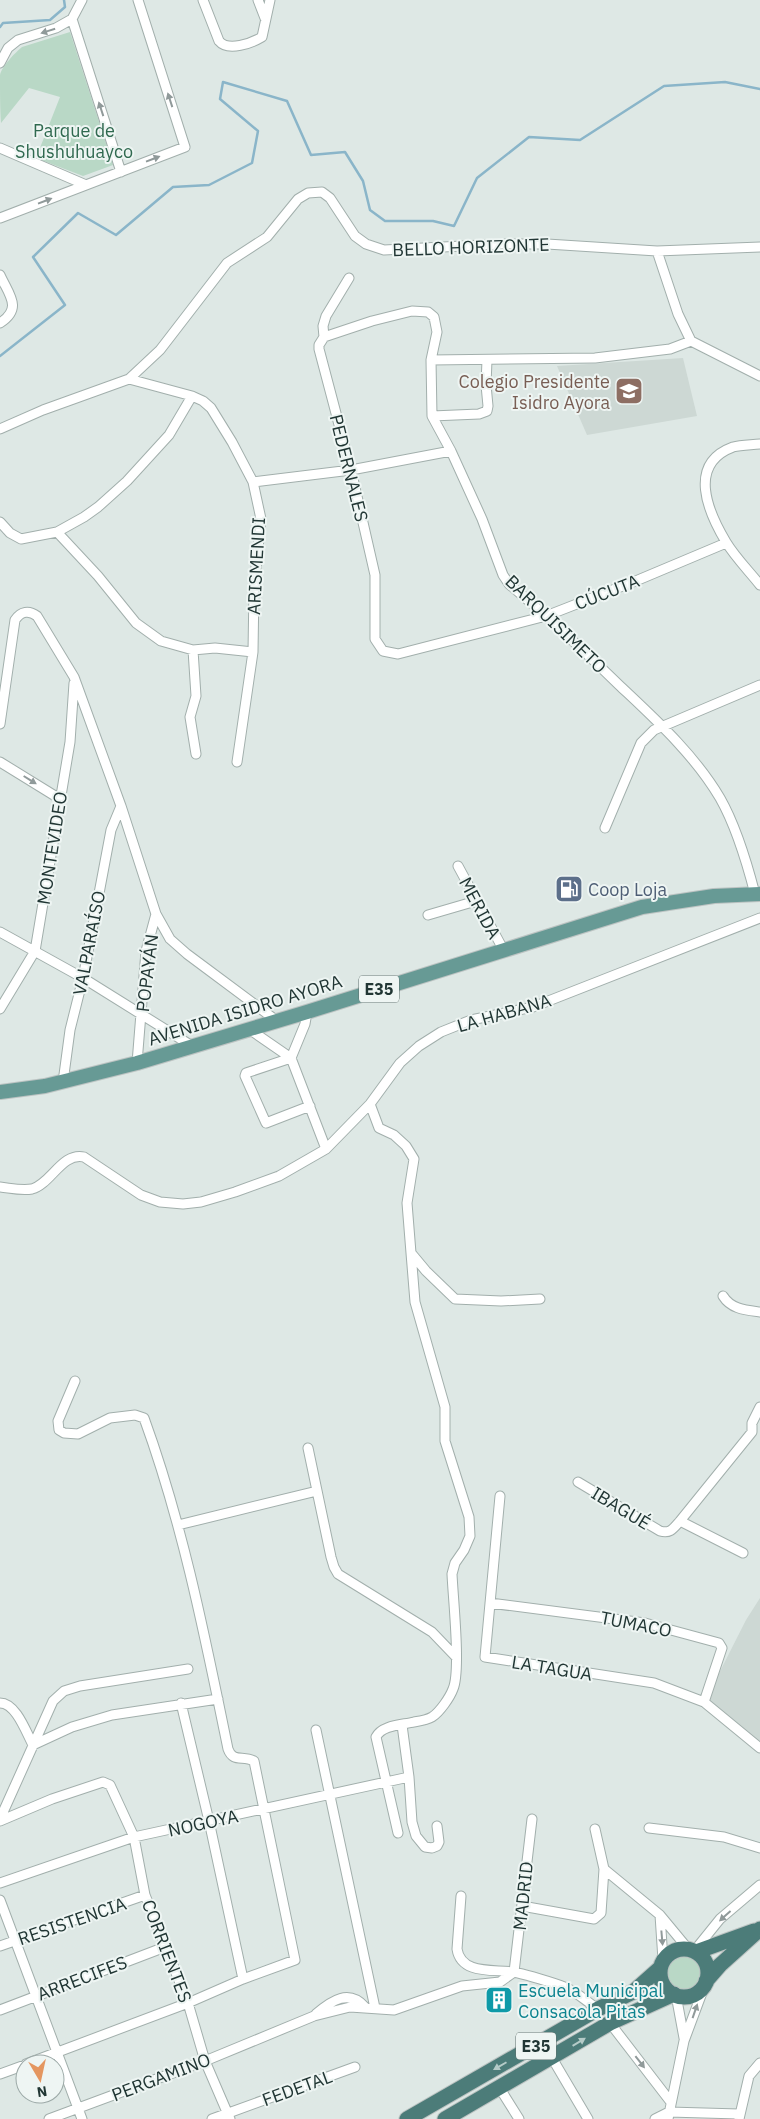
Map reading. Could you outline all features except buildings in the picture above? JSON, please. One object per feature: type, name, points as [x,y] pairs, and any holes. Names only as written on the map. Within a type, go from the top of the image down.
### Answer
[{"type":"highway","name":"E35","points":[[407,2119],[640,1988],[678,1950],[693,1951],[760,1929]]},
{"type":"highway","name":"E35","points":[[446,2119],[610,2024],[675,1995],[682,1997],[693,1995],[702,1988],[720,1965],[760,1929]]},
{"type":"highway","points":[[693,1951],[706,1965],[708,1973],[706,1982]]},
{"type":"highway","points":[[662,1964],[663,1984],[675,1995]]},
{"type":"main road","name":"AVENIDA ISIDRO AYORA","points":[[0,1092],[19,1091],[63,1082],[137,1063],[642,907],[714,896],[758,894]]},
{"type":"street","points":[[0,63],[8,48],[18,40],[56,28],[72,19],[82,0]]},
{"type":"street","points":[[0,218],[185,147],[138,0]]},
{"type":"street","points":[[203,0],[219,41],[222,45],[234,46],[262,37],[270,0]]},
{"type":"street","points":[[258,0],[265,18]]},
{"type":"street","points":[[72,19],[121,172]]},
{"type":"street","points":[[0,148],[86,185]]},
{"type":"street","name":"BELLO HORIZONTE","points":[[0,429],[43,410],[129,379],[160,350],[227,263],[267,237],[298,199],[315,191],[322,192],[330,198],[355,236],[366,244],[384,250],[502,244],[547,244],[657,251],[760,247]]},
{"type":"street","points":[[657,251],[678,314],[692,341],[760,376]]},
{"type":"street","points":[[0,274],[13,305],[10,316],[0,322]]},
{"type":"street","name":"PEDERNALES","points":[[350,278],[326,316],[323,326],[324,337],[319,344],[319,350],[351,470],[374,575],[375,639],[384,652],[398,654]]},
{"type":"street","name":"BARQUISIMETO","points":[[324,337],[372,321],[420,310],[428,312],[434,317],[437,332],[431,360],[432,416],[451,451],[482,519],[503,575],[510,584],[662,726],[700,769],[720,799],[758,894]]},
{"type":"street","points":[[431,360],[463,358],[487,360],[595,358],[670,349],[692,341]]},
{"type":"street","points":[[432,416],[479,414],[486,411],[488,406],[486,385],[487,360]]},
{"type":"street","name":"ARISMENDI","points":[[129,379],[192,396],[211,408],[253,482],[261,519],[254,587],[253,652],[237,762]]},
{"type":"street","points":[[0,522],[10,533],[21,539],[57,532],[84,517],[127,481],[169,435],[192,396]]},
{"type":"street","points":[[760,444],[735,447],[723,452],[710,465],[705,479],[704,492],[726,543],[760,585]]},
{"type":"street","points":[[253,482],[351,470],[451,451]]},
{"type":"street","points":[[57,532],[98,576],[136,623],[161,641],[193,650],[216,648],[253,652]]},
{"type":"street","name":"CÚCUTA","points":[[398,654],[546,616],[726,543]]},
{"type":"street","points":[[0,724],[15,620],[18,615],[24,612],[32,612],[37,616],[74,677],[121,806],[156,914],[170,939],[186,954],[277,1021]]},
{"type":"street","points":[[193,650],[196,688],[190,717],[196,754]]},
{"type":"street","name":"MONTEVIDEO","points":[[0,1009],[35,952],[70,742],[74,677]]},
{"type":"street","points":[[605,828],[641,743],[654,730],[760,686]]},
{"type":"street","points":[[0,762],[60,799]]},
{"type":"street","name":"VALPARAÍSO","points":[[63,1082],[70,1030],[83,978],[111,830],[121,806]]},
{"type":"street","name":"MERIDA","points":[[458,866],[503,949]]},
{"type":"street","points":[[428,915],[476,900]]},
{"type":"street","name":"POPAYÁN","points":[[137,1063],[146,951],[156,914]]},
{"type":"street","name":"LA HABANA","points":[[0,1186],[14,1189],[33,1188],[42,1184],[69,1159],[80,1156],[141,1196],[160,1202],[183,1204],[201,1202],[235,1192],[278,1176],[326,1149],[370,1104],[400,1062],[419,1046],[441,1032],[471,1020],[533,1008],[760,918]]},
{"type":"street","points":[[0,932],[83,978],[192,1046]]},
{"type":"street","points":[[306,1012],[305,1024],[291,1058],[246,1073],[245,1076],[266,1123],[310,1106]]},
{"type":"street","points":[[249,1029],[291,1058],[326,1149]]},
{"type":"street","points":[[370,1104],[379,1128],[394,1135],[406,1146],[414,1159],[408,1203],[415,1302],[445,1407],[445,1442],[469,1517],[470,1536],[464,1550],[455,1563],[452,1574],[456,1659],[456,1677],[453,1690],[434,1716],[379,1732],[376,1737],[398,1833]]},
{"type":"street","points":[[411,1254],[455,1298],[501,1302],[540,1299]]},
{"type":"street","points":[[723,1296],[728,1304],[741,1309],[760,1312]]},
{"type":"street","points":[[56,2053],[188,2004],[243,1979],[295,1960],[254,1761],[247,1758],[236,1759],[231,1756],[178,1525],[161,1467],[142,1416],[107,1418],[78,1434],[64,1433],[59,1430],[58,1420],[74,1381]]},
{"type":"street","points":[[680,1521],[756,1434],[752,1423],[760,1407]]},
{"type":"street","points":[[308,1448],[334,1567],[338,1574],[432,1632],[456,1659]]},
{"type":"street","name":"IBAGUÉ","points":[[578,1482],[660,1531],[666,1533],[671,1531],[680,1521],[743,1553]]},
{"type":"street","points":[[178,1525],[317,1491]]},
{"type":"street","name":"LA TAGUA","points":[[500,1496],[485,1658],[654,1683],[704,1702],[760,1748]]},
{"type":"street","name":"TUMACO","points":[[490,1603],[645,1623],[719,1644],[722,1648],[704,1702]]},
{"type":"street","points":[[0,1820],[53,1701],[64,1691],[80,1686],[188,1669]]},
{"type":"street","points":[[33,1745],[72,1727],[112,1715],[181,1703],[218,1699]]},
{"type":"street","points":[[0,1703],[5,1703],[12,1708],[33,1745]]},
{"type":"street","points":[[181,1703],[243,1979]]},
{"type":"street","points":[[402,1725],[410,1777],[412,1822],[416,1836],[425,1847],[432,1848],[437,1846],[439,1842],[437,1826]]},
{"type":"street","points":[[316,1730],[375,2008]]},
{"type":"street","name":"NOGOYA","points":[[0,1883],[134,1838],[410,1777]]},
{"type":"street","name":"CORRIENTES","points":[[0,1820],[52,1799],[107,1782],[134,1838],[145,1895],[188,2004],[205,2061],[229,2116]]},
{"type":"street","name":"MADRID","points":[[514,1972],[532,1819]]},
{"type":"street","points":[[522,1906],[594,1918],[598,1917],[601,1913],[604,1869],[595,1828]]},
{"type":"street","points":[[649,1828],[724,1838],[760,1848]]},
{"type":"street","points":[[604,1869],[660,1915],[693,1951],[720,1919],[760,1885]]},
{"type":"street","name":"RESISTENCIA","points":[[0,1946],[145,1895]]},
{"type":"street","points":[[461,1896],[457,1949],[460,1959],[469,1966],[485,1971],[514,1972],[565,1987],[598,2010]]},
{"type":"street","points":[[0,1900],[82,2119]]},
{"type":"street","points":[[660,1915],[662,1964]]},
{"type":"street","name":"ARRECIFES","points":[[0,2010],[165,1947]]},
{"type":"street","name":"PERGAMINO","points":[[50,2119],[205,2061],[314,2016],[350,2007],[394,2010],[440,1992],[462,1986],[500,1982],[514,1972]]},
{"type":"street","points":[[668,2116],[684,2041],[706,1982]]},
{"type":"street","points":[[675,1995],[684,2041]]},
{"type":"street","points":[[610,2024],[670,2101]]},
{"type":"street","points":[[552,2058],[588,2119]]},
{"type":"street","points":[[655,2119],[668,2116],[739,2116],[750,2076],[760,2063]]},
{"type":"street","name":"FEDETAL","points":[[212,2119],[229,2116],[355,2067]]},
{"type":"street","points":[[0,2074],[15,2068]]},
{"type":"street","points":[[500,2088],[519,2119]]},
{"type":"shaded area","name":"Colegio Presidente Isidro Ayora","points":[[683,358],[697,416],[587,435],[557,366]]},
{"type":"shaded area","points":[[760,1598],[760,1744],[705,1701],[746,1620]]},
{"type":"green space","name":"Parque de Shushuhuayco","points":[[70,32],[113,165],[83,176],[36,158],[60,97],[29,88],[1,123],[0,75],[12,56],[22,47]]},
{"type":"green space","points":[[682,1952],[695,1958],[701,1971],[695,1984],[682,1990],[669,1984],[663,1971],[669,1958]]},
{"type":"waterway","points":[[0,27],[3,23],[50,20],[65,7],[64,0]]},
{"type":"waterway","points":[[0,356],[65,305],[33,257],[78,213],[116,235],[173,187],[209,185],[252,163],[258,131],[220,99],[223,82],[287,101],[311,155],[345,152],[363,181],[370,210],[385,221],[433,221],[454,226],[477,178],[529,137],[580,140],[664,86],[725,82],[760,89]]},
{"type":"place","name":"Colegio Presidente Isidro Ayora","points":[[629,391]]},
{"type":"place","name":"Coop Loja","points":[[569,889]]},
{"type":"place","name":"Escuela Municipal Consacola Pitas","points":[[499,2000]]}]
